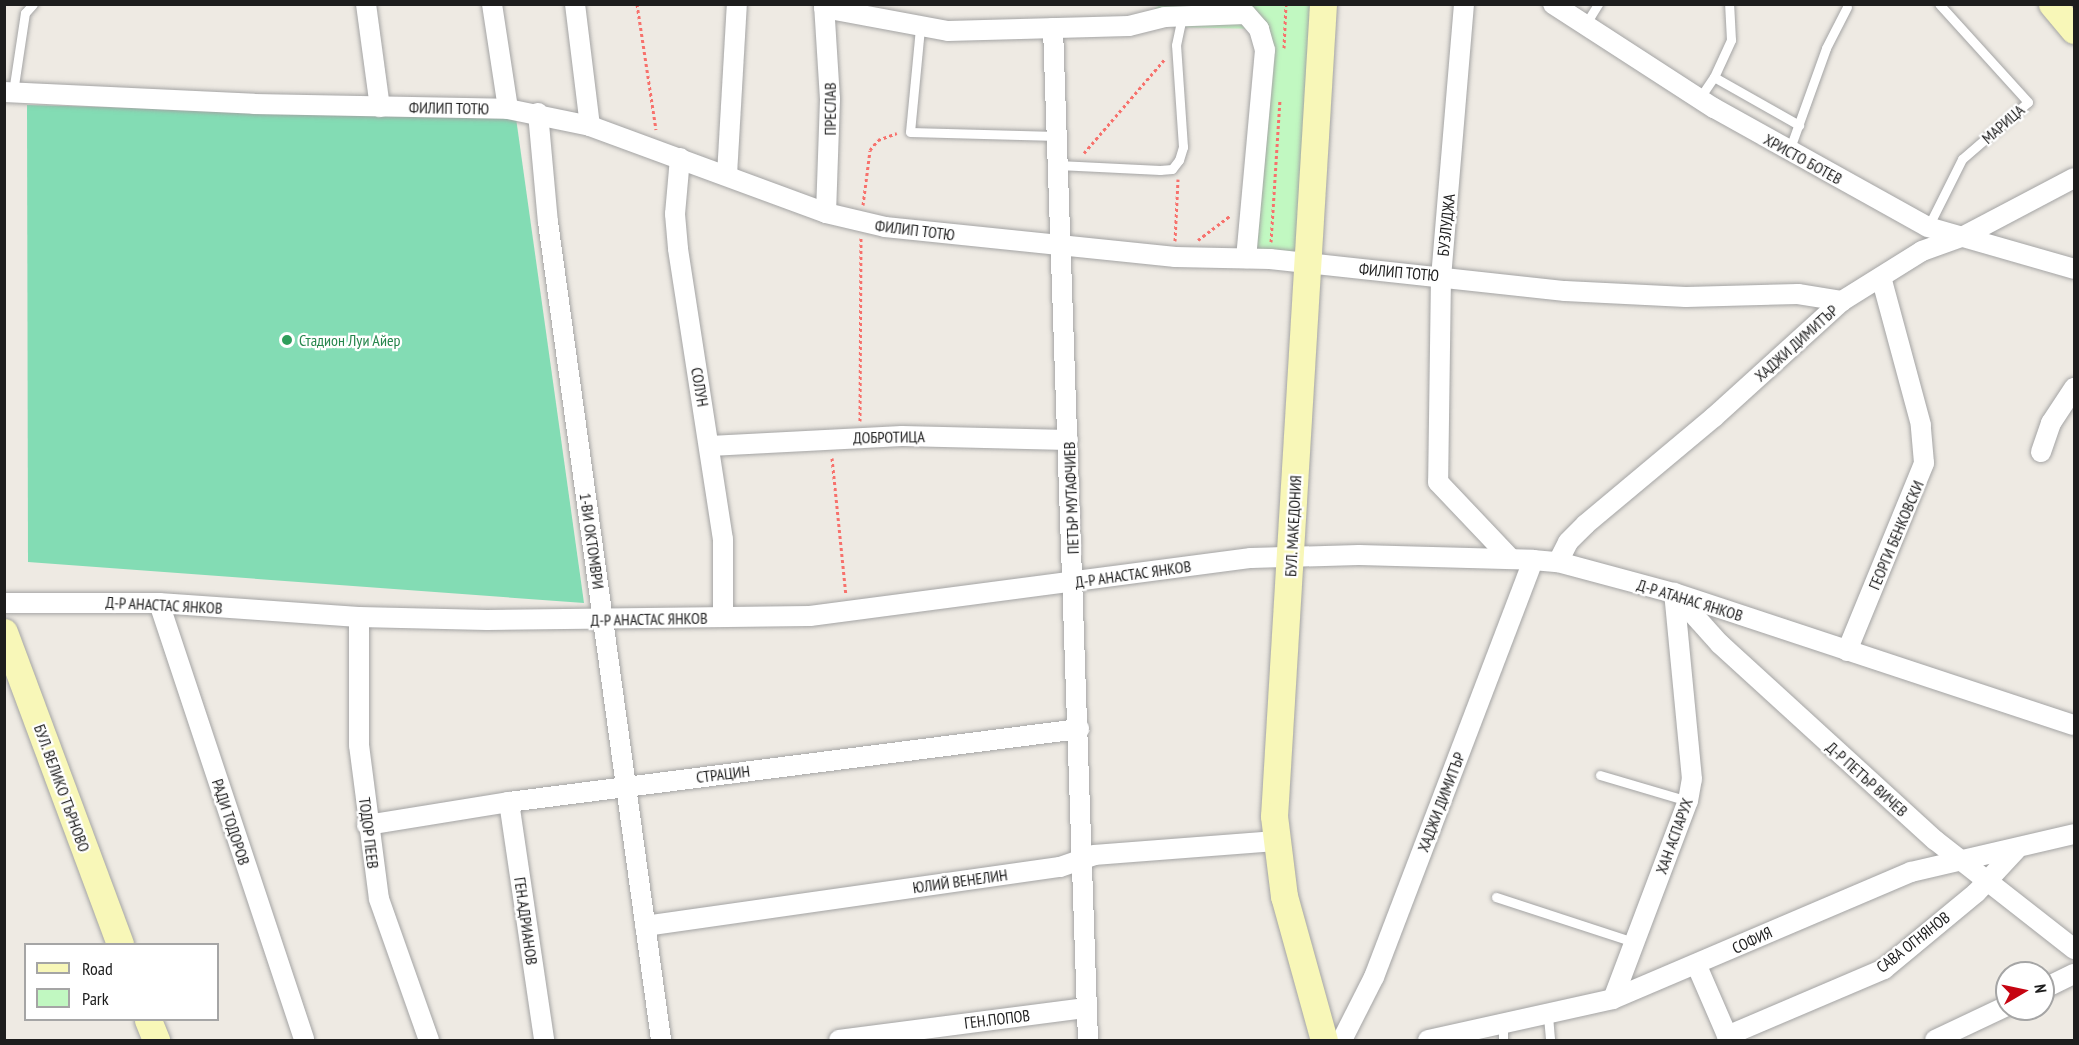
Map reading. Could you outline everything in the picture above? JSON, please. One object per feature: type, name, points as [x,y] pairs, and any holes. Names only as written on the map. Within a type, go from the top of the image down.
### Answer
[{"type":"street","points":[[366,4],[380,107]]},
{"type":"street","points":[[492,4],[508,109]]},
{"type":"street","points":[[575,4],[590,126]]},
{"type":"street","points":[[727,175],[737,4]]},
{"type":"street","name":"БУЛ. МАКЕДОНИЯ","points":[[1323,4],[1275,841],[1284,896],[1324,1041]]},
{"type":"street","name":"БУЗЛУДЖА","points":[[1464,4],[1441,276],[1438,482],[1511,559]]},
{"type":"street","name":"ХРИСТО БОТЕВ","points":[[1552,4],[1699,99],[1928,227],[2074,269]]},
{"type":"street","points":[[2052,4],[2074,30]]},
{"type":"street","points":[[824,6],[920,27],[984,31],[1129,26],[1182,17],[1246,14],[1264,39],[1254,198],[1246,258]]},
{"type":"street","name":"ПРЕСЛАВ","points":[[824,6],[830,99],[826,213]]},
{"type":"street","name":"ПЕТЪР МУТАФЧИЕВ","points":[[1053,28],[1056,136],[1065,166],[1060,245],[1079,729],[1084,1008],[1088,1041]]},
{"type":"street","name":"ФИЛИП ТОТЮ","points":[[9,92],[380,107],[508,109],[538,113],[590,126],[826,213],[862,223],[1174,257],[1270,260],[1441,276],[1565,291],[1686,297],[1798,294],[1842,301]]},
{"type":"street","name":"1-ВИ ОКТОМВРИ","points":[[538,113],[548,222],[661,1041]]},
{"type":"street","name":"СОЛУН","points":[[680,158],[675,214],[678,249],[723,539],[723,617]]},
{"type":"street","name":"ХАДЖИ ДИМИТЪР","points":[[1558,562],[1568,542],[1586,524],[1714,417],[1842,301],[1922,251],[1964,236],[2074,178]]},
{"type":"street","name":"ГЕОРГИ БЕНКОВСКИ","points":[[1847,651],[1924,463],[1921,425],[1881,277]]},
{"type":"street","points":[[2042,452],[2051,423],[2074,388]]},
{"type":"street","name":"ДОБРОТИЦА","points":[[710,446],[860,437],[1068,440]]},
{"type":"street","name":"Д-Р АНАСТАС ЯНКОВ","points":[[4,603],[159,603],[358,617],[603,620],[849,613],[1074,582],[1291,556]]},
{"type":"street","name":"Д-Р АТАНАС ЯНКОВ","points":[[1291,556],[1511,559],[1558,562],[1674,593],[2074,725]]},
{"type":"street","name":"ХАДЖИ ДИМИТЪР","points":[[1342,1041],[1374,977],[1533,560]]},
{"type":"street","name":"ХАН АСПАРУХ","points":[[1612,999],[1688,801],[1691,757],[1675,632],[1674,593]]},
{"type":"street","name":"Д-Р ПЕТЪР ВИЧЕВ","points":[[1674,593],[1720,644],[1961,860],[1989,879],[2074,948]]},
{"type":"street","name":"РАДИ ТОДОРОВ","points":[[159,603],[304,1041]]},
{"type":"street","name":"ТОДОР ПЕЕВ","points":[[358,617],[359,745],[367,825],[383,918],[429,1041]]},
{"type":"street","name":"БУЛ. ВЕЛИКО ТЪРНОВО","points":[[4,632],[10,670],[119,943]]},
{"type":"street","name":"СТРАЦИН","points":[[367,825],[509,802],[1079,729]]},
{"type":"street","name":"ГЕН.АДРИАНОВ","points":[[509,802],[544,1041]]},
{"type":"street","name":"СОФИЯ","points":[[1428,1041],[1503,1033],[1548,1016],[1612,999],[1697,966],[1859,892],[1911,872],[2016,850],[2074,834]]},
{"type":"street","name":"ЮЛИЙ ВЕНЕЛИН","points":[[645,926],[1060,867],[1094,855],[1275,841]]},
{"type":"street","name":"САВА ОГНЯНОВ","points":[[1728,1038],[1884,969],[1989,879],[2016,850]]},
{"type":"street","points":[[1697,966],[1728,1038]]},
{"type":"street","points":[[2055,983],[2074,974]]},
{"type":"street","name":"ГЕН.ПОПОВ","points":[[839,1041],[1084,1008]]},
{"type":"street","points":[[1935,1041],[1995,1012]]},
{"type":"street","points":[[148,1021],[156,1041]]},
{"type":"lane","points":[[9,92],[25,14],[33,4]]},
{"type":"lane","points":[[1585,25],[1598,4]]},
{"type":"lane","points":[[1699,99],[1714,77],[1731,40],[1729,4]]},
{"type":"lane","name":"МАРИЦА","points":[[1928,227],[1962,159],[2028,102],[1939,4]]},
{"type":"lane","points":[[1789,151],[1826,48],[1848,7]]},
{"type":"lane","points":[[1065,166],[1172,169],[1179,160],[1183,147],[1176,45],[1182,17]]},
{"type":"lane","points":[[920,27],[910,132],[1056,136]]},
{"type":"lane","points":[[1714,77],[1799,125]]},
{"type":"lane","points":[[1600,775],[1688,801]]},
{"type":"lane","points":[[1496,897],[1634,942]]},
{"type":"lane","points":[[1548,1016],[1550,1041]]},
{"type":"path","points":[[637,4],[659,150]]},
{"type":"path","points":[[1284,51],[1286,4]]},
{"type":"path","points":[[1065,166],[1176,45]]},
{"type":"path","points":[[1270,260],[1281,97]]},
{"type":"path","points":[[860,437],[862,223],[870,150],[891,133],[910,132]]},
{"type":"path","points":[[1174,257],[1179,160]]},
{"type":"path","points":[[1174,257],[1254,198]]},
{"type":"path","points":[[831,438],[838,543],[849,613]]},
{"type":"green space","points":[[1160,5],[1323,5],[1308,264],[1246,258],[1259,29],[1129,26]]},
{"type":"green space","name":"Стадион Луи Айер","points":[[27,105],[516,118],[584,603],[28,562]]},
{"type":"place","name":"Стадион Луи Айер","points":[[287,340]]}]
